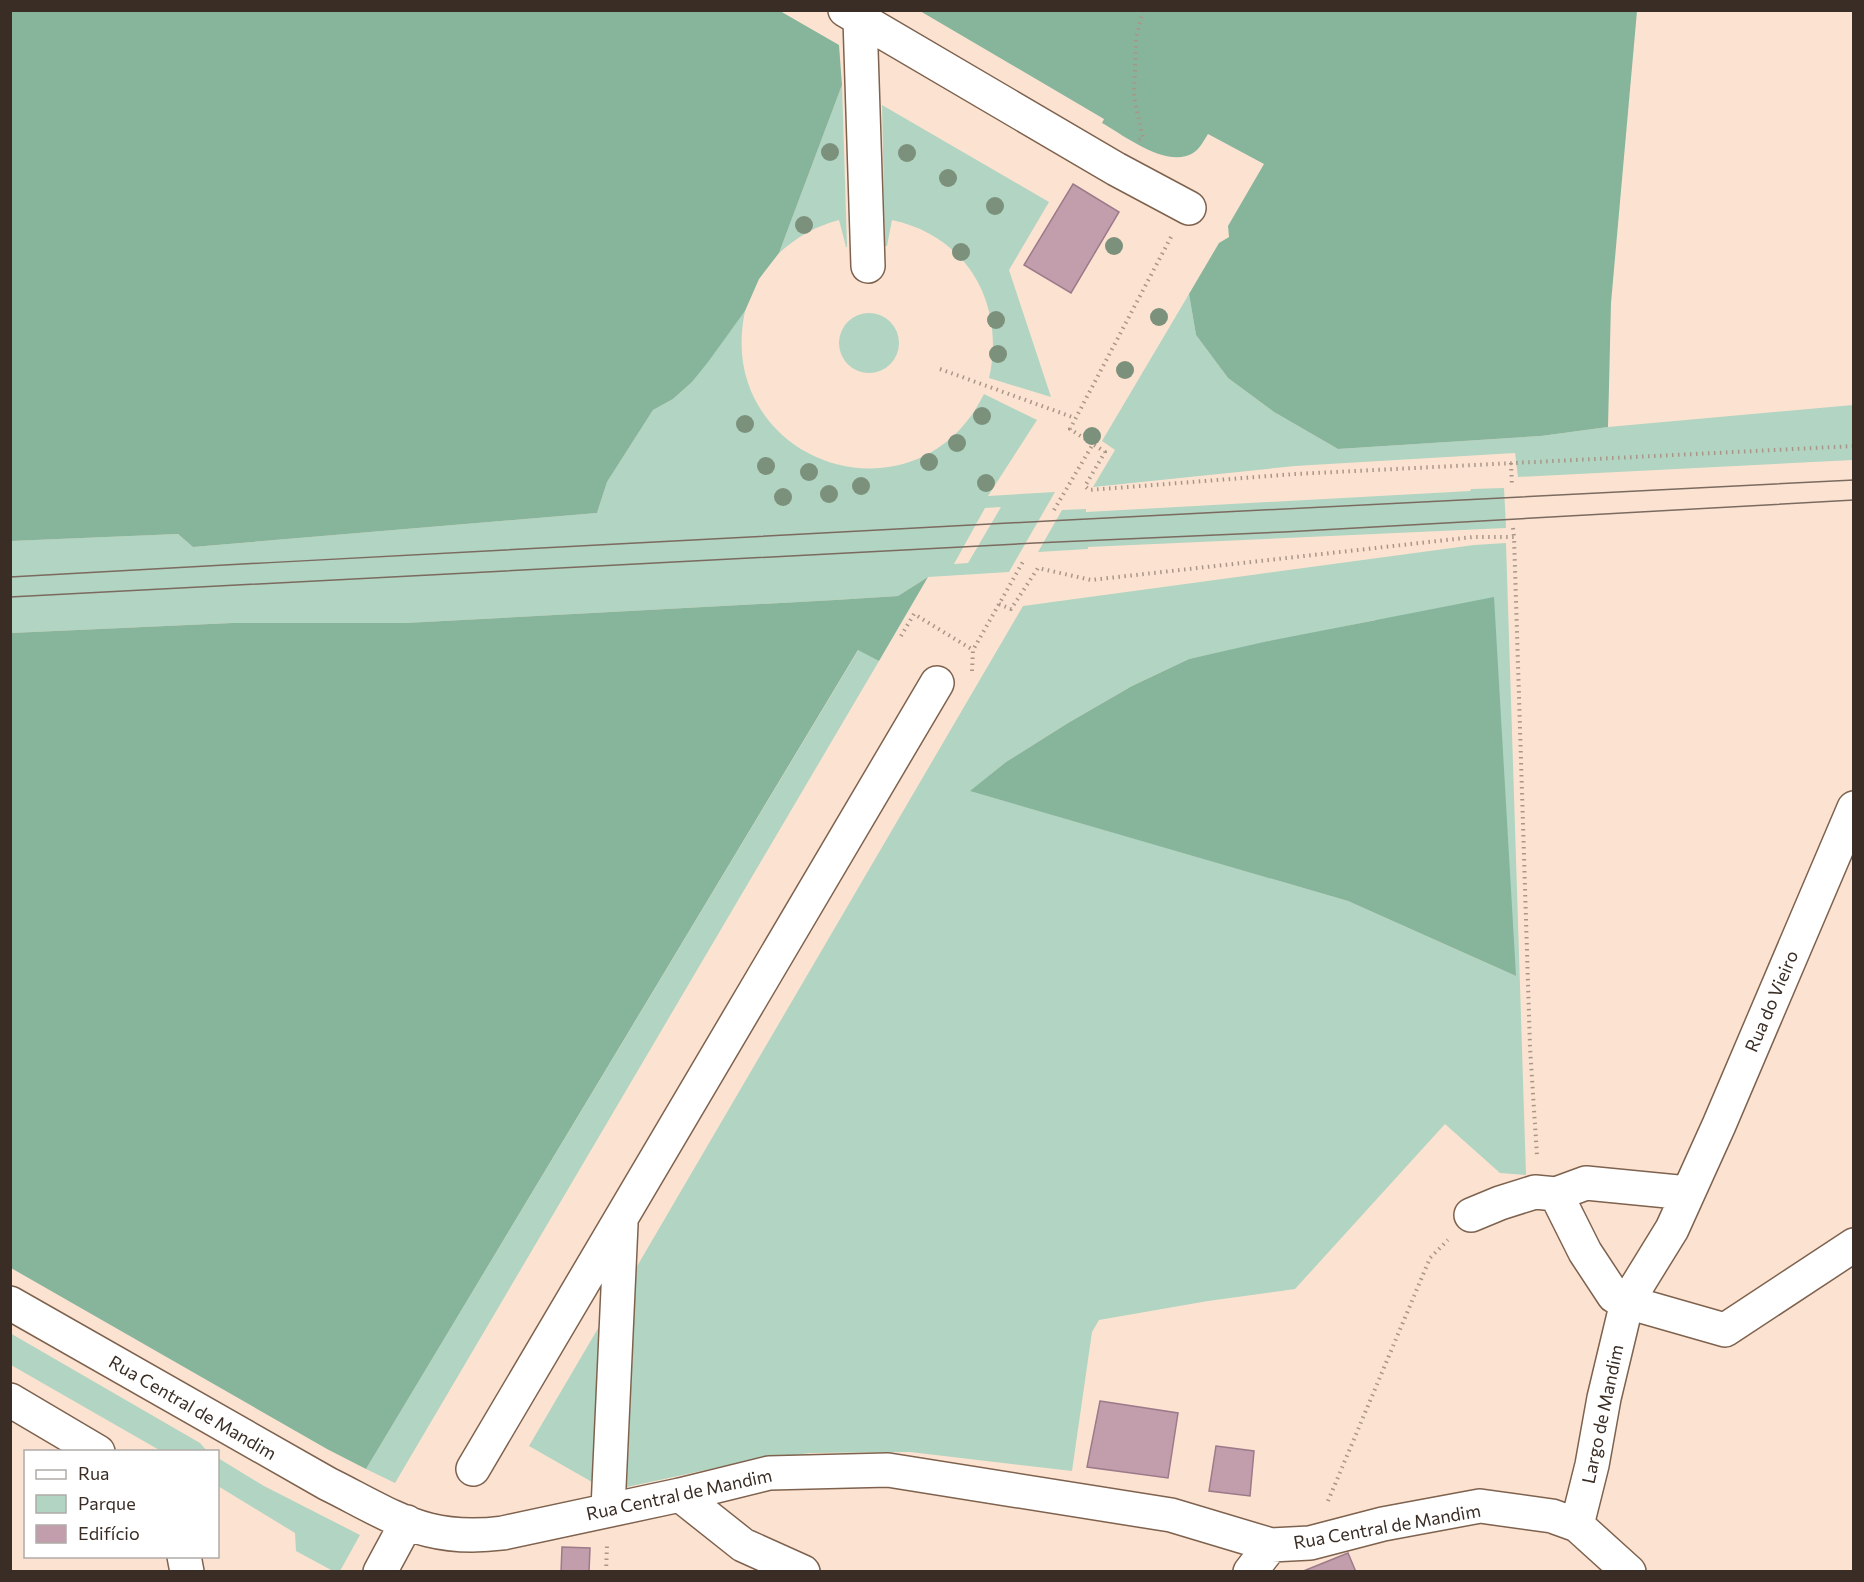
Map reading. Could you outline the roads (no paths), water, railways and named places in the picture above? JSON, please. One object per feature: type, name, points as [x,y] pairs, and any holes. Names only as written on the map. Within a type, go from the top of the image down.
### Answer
[{"type":"street","points":[[852,15],[1116,169],[1181,220]]},
{"type":"street","points":[[852,15],[868,266]]},
{"type":"street","points":[[473,1469],[937,683]]},
{"type":"street","name":"Rua do Vieiro","points":[[1688,1193],[1854,808]]},
{"type":"street","points":[[1471,1215],[1536,1192],[1556,1194],[1586,1183],[1688,1193]]},
{"type":"street","name":"Largo de Mandim","points":[[1577,1526],[1627,1302],[1672,1229],[1688,1193]]},
{"type":"street","points":[[1556,1194],[1585,1252],[1614,1296],[1627,1302],[1725,1330],[1854,1245]]},
{"type":"street","points":[[608,1525],[621,1219]]},
{"type":"street","name":"Rua Central de Mandim","points":[[10,1303],[328,1484],[407,1522],[429,1530],[482,1536],[608,1525],[680,1495],[769,1473],[888,1470],[1171,1515],[1271,1545],[1310,1543],[1383,1524],[1480,1506],[1552,1516],[1577,1526],[1629,1572]]},
{"type":"street","points":[[10,1400],[95,1450]]},
{"type":"street","points":[[680,1495],[743,1545],[803,1572]]},
{"type":"street","points":[[380,1572],[407,1522]]},
{"type":"street","points":[[1250,1572],[1271,1545]]},
{"type":"tram line","points":[[10,577],[788,534],[1854,480]]},
{"type":"tram line","points":[[10,597],[1284,532],[1854,500]]}]
